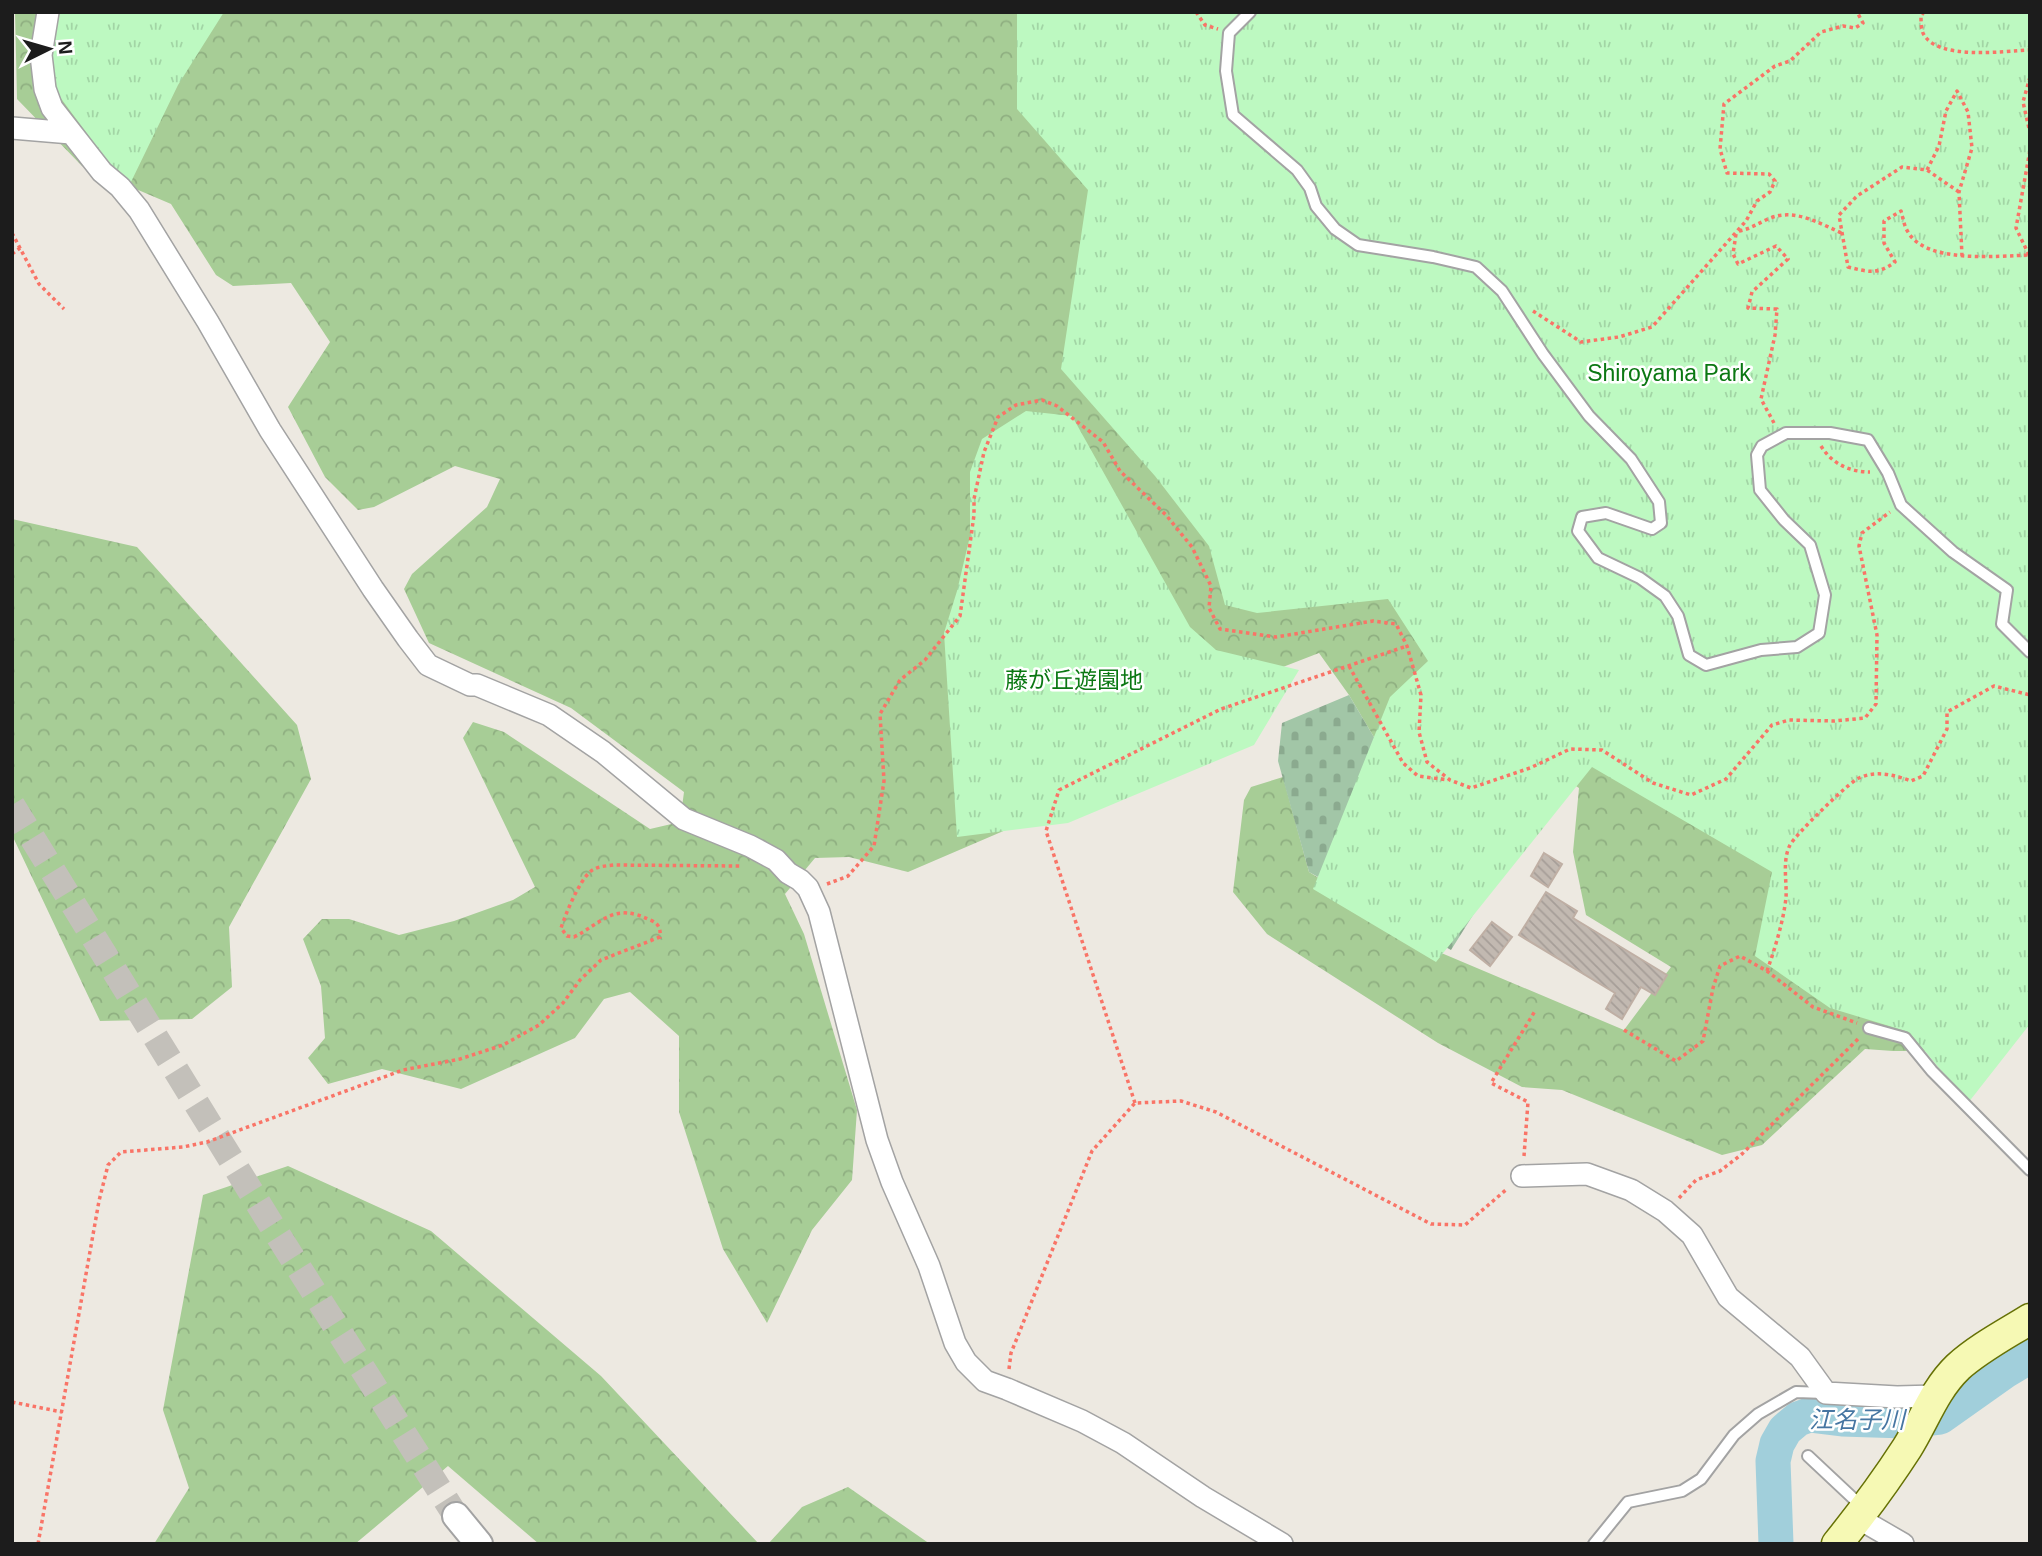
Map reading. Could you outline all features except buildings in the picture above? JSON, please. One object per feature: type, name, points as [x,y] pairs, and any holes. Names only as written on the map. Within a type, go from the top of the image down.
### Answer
[{"type":"main road","points":[[1837,1544],[1913,1437],[1933,1398],[1946,1380],[1974,1354],[2030,1319]]},
{"type":"street","points":[[48,12],[41,42],[45,89],[52,107],[102,172],[120,187],[139,210],[277,441],[373,589],[428,665],[470,685],[477,685],[549,715],[603,752],[684,818],[776,860],[808,888],[819,912],[877,1140],[892,1182],[929,1266],[954,1343],[966,1362],[985,1381],[1082,1421],[1123,1443],[1203,1497],[1282,1544]]},
{"type":"street","points":[[12,128],[71,133]]},
{"type":"street","points":[[1522,1176],[1587,1174],[1631,1190],[1665,1211],[1692,1235],[1728,1297],[1800,1357],[1826,1393],[1933,1398]]},
{"type":"street","points":[[1862,1512],[1903,1544]]},
{"type":"street","points":[[456,1516],[479,1544]]},
{"type":"lane","points":[[1250,12],[1230,33],[1226,71],[1233,115],[1297,170],[1310,188],[1316,206],[1335,229],[1357,245],[1476,267],[1502,291],[1558,375],[1589,416],[1631,459],[1659,502],[1661,523],[1652,529],[1606,513],[1582,517],[1578,531],[1598,558],[1640,578],[1665,596],[1678,616],[1689,655],[1706,665],[1761,650],[1797,647],[1819,633],[1825,595],[1810,545],[1784,520],[1760,490],[1757,455],[1762,446],[1786,433],[1830,433],[1868,440],[1888,473],[1901,505],[1953,552],[2007,590],[2002,624],[2030,652]]},
{"type":"lane","points":[[1869,1028],[1905,1038],[1932,1071],[2030,1170]]},
{"type":"lane","points":[[1594,1544],[1628,1502],[1682,1491],[1701,1479],[1734,1435],[1767,1408],[1796,1392],[1826,1393]]},
{"type":"lane","points":[[1808,1456],[1856,1501],[1862,1512]]},
{"type":"path","points":[[1196,12],[1205,25],[1230,33]]},
{"type":"path","points":[[1502,291],[1581,342],[1619,337],[1652,327],[1737,232],[1757,201],[1770,192],[1775,181],[1769,174],[1727,173],[1720,149],[1724,104],[1775,66],[1790,61],[1821,32],[1843,26],[1855,28],[1863,23],[1857,12]]},
{"type":"path","points":[[1924,12],[1921,16],[1922,32],[1931,42],[1955,52],[2030,50]]},
{"type":"path","points":[[2030,77],[2022,102],[2030,133]]},
{"type":"path","points":[[1927,170],[1939,146],[1946,111],[1957,91],[1968,112],[1972,148],[1959,192],[1962,256]]},
{"type":"path","points":[[1959,192],[1927,170],[1902,167],[1857,196],[1839,215],[1848,267],[1868,272],[1882,271],[1895,262],[1884,243],[1884,221],[1900,211],[1908,234],[1928,250],[1962,256],[2029,255],[2017,228],[2030,150]]},
{"type":"path","points":[[1737,232],[1772,217],[1795,214],[1844,234]]},
{"type":"path","points":[[1737,232],[1733,254],[1738,264],[1776,246],[1788,259],[1752,292],[1748,308],[1777,309],[1775,335],[1761,399],[1781,436]]},
{"type":"path","points":[[12,233],[39,284],[64,309]]},
{"type":"path","points":[[12,254],[20,248]]},
{"type":"path","points":[[808,888],[824,886],[848,876],[874,846],[884,781],[880,714],[900,680],[925,660],[960,616],[974,499],[984,452],[998,417],[1016,405],[1042,400],[1057,406],[1103,442],[1120,471],[1166,515],[1192,547],[1211,586],[1209,608],[1220,629],[1276,637],[1373,621],[1396,624],[1407,646],[1421,695],[1419,732],[1427,762],[1450,780]]},
{"type":"path","points":[[1813,433],[1829,458],[1854,472],[1888,473]]},
{"type":"path","points":[[1349,666],[1402,762],[1418,776],[1450,780],[1471,788],[1530,768],[1570,749],[1602,750],[1653,783],[1691,795],[1726,779],[1772,725],[1789,720],[1834,721],[1865,718],[1876,704],[1877,635],[1859,546],[1862,533],[1901,505]]},
{"type":"path","points":[[1135,1103],[1046,831],[1059,790],[1222,709],[1407,646]]},
{"type":"path","points":[[1767,971],[1777,941],[1786,898],[1785,870],[1790,845],[1813,818],[1860,778],[1890,773],[1911,781],[1923,776],[1947,729],[1947,712],[1968,700],[1994,686],[2030,695]]},
{"type":"path","points":[[38,1544],[99,1201],[108,1165],[115,1156],[130,1149],[183,1147],[208,1142],[403,1070],[460,1059],[503,1045],[539,1026],[601,960],[660,937],[659,927],[654,921],[637,914],[618,913],[599,920],[573,937],[567,936],[561,928],[565,917],[584,879],[591,871],[598,867],[614,865],[743,866]]},
{"type":"path","points":[[1624,1030],[1676,1062],[1703,1041],[1720,966],[1740,956],[1767,971],[1813,1007],[1869,1028],[1742,1154],[1720,1171],[1696,1180],[1665,1211]]},
{"type":"path","points":[[1007,1389],[1011,1353],[1092,1151],[1135,1103],[1181,1101],[1216,1112],[1431,1224],[1465,1225],[1522,1176],[1528,1102],[1491,1083],[1535,1011]]},
{"type":"path","points":[[12,1402],[62,1412]]},
{"type":"green space","points":[[15,12],[2030,12],[1969,1051],[1865,1049],[1762,1145],[1722,1155],[1562,1090],[1522,1087],[1438,1043],[1267,934],[1233,892],[1244,800],[1251,787],[1283,777],[1309,872],[1439,952],[1624,1030],[1671,967],[1586,915],[1573,852],[1579,788],[1568,781],[1391,766],[1349,695],[1319,653],[1226,689],[1022,823],[908,872],[849,857],[815,858],[785,894],[804,934],[857,1110],[852,1180],[812,1230],[767,1323],[723,1249],[679,1112],[679,1036],[630,992],[604,999],[575,1038],[461,1089],[382,1069],[328,1084],[308,1058],[325,1038],[321,986],[303,939],[322,919],[349,919],[399,935],[454,921],[513,900],[535,887],[463,738],[473,722],[504,732],[650,829],[680,822],[684,792],[571,708],[429,643],[404,589],[412,574],[487,507],[500,479],[455,466],[374,507],[358,510],[325,477],[288,407],[330,342],[291,283],[233,286],[216,275],[171,204],[82,166],[17,99]]},
{"type":"green space","points":[[56,12],[224,12],[178,85],[130,184],[107,164],[54,89],[49,55]]},
{"type":"green space","name":"Shiroyama Park","points":[[1017,12],[2030,12],[2030,1024],[1968,1103],[1909,1032],[1830,1008],[1755,956],[1772,872],[1592,767],[1436,962],[1313,889],[1390,697],[1428,661],[1388,599],[1257,613],[1225,605],[1209,546],[1155,476],[1061,369],[1088,190],[1017,109]]},
{"type":"green space","name":"藤が丘遊園地","points":[[1026,411],[1072,416],[1190,627],[1216,650],[1299,670],[1254,745],[1068,823],[957,837],[944,633],[970,536],[970,472],[982,439]]},
{"type":"green space","points":[[12,519],[137,547],[297,725],[311,779],[229,927],[232,987],[192,1019],[100,1021],[12,835]]},
{"type":"green space","points":[[1349,695],[1391,766],[1504,866],[1451,950],[1309,872],[1278,761],[1282,723]]},
{"type":"green space","points":[[288,1166],[431,1231],[601,1376],[759,1544],[539,1544],[448,1466],[355,1544],[154,1544],[189,1488],[163,1410],[203,1195]]},
{"type":"green space","points":[[848,1487],[930,1544],[768,1544],[802,1507]]},
{"type":"waterway","name":"江名子川","points":[[1776,1544],[1773,1461],[1777,1444],[1785,1430],[1798,1419],[1809,1415],[1905,1421],[1940,1417],[2030,1356]]},
{"type":"tunnel","points":[[12,805],[269,1221],[456,1516]]}]
